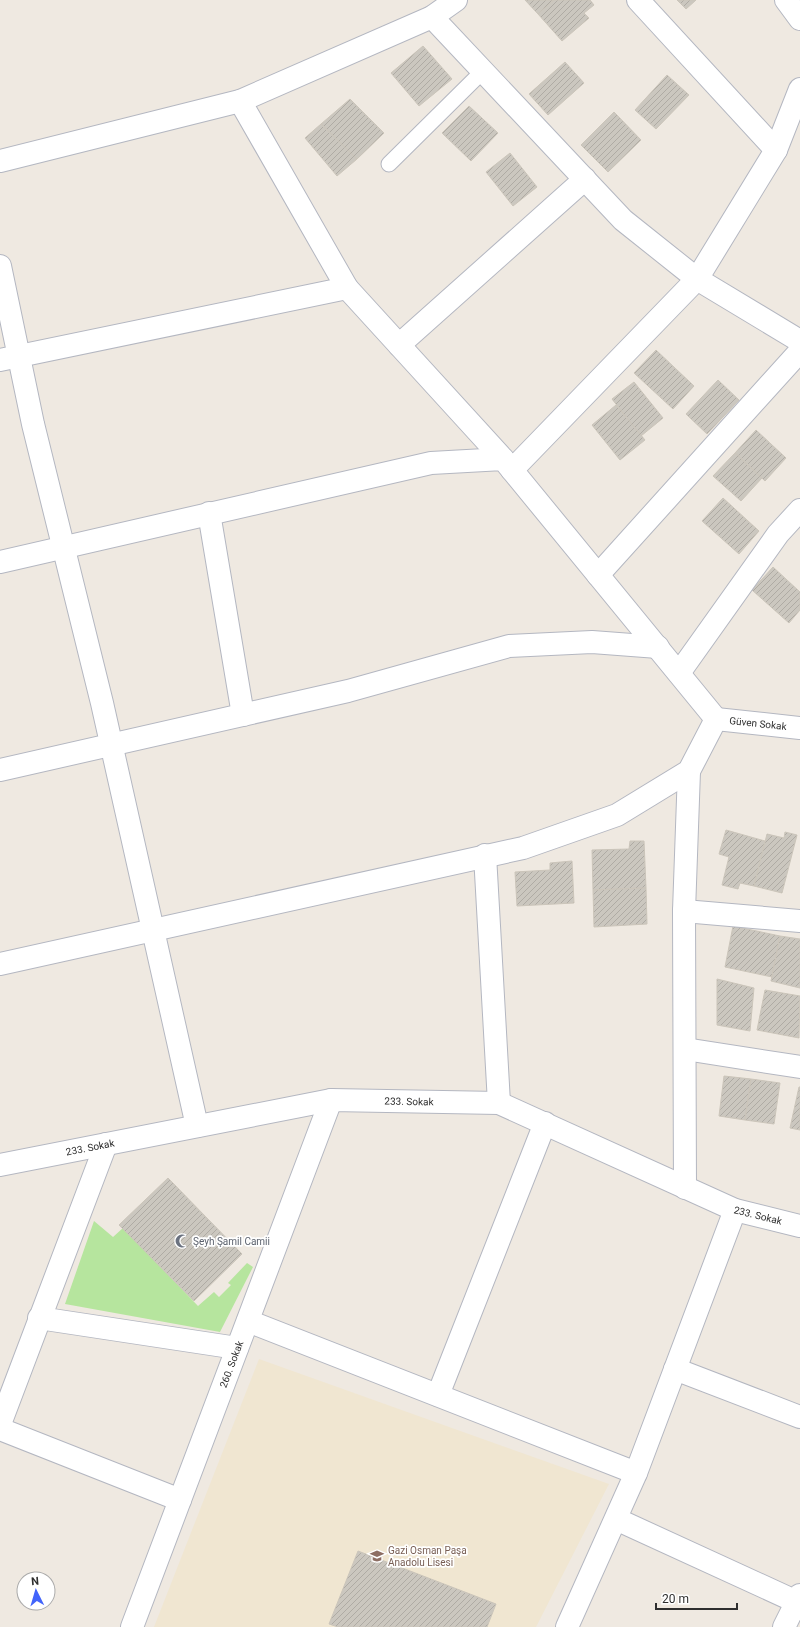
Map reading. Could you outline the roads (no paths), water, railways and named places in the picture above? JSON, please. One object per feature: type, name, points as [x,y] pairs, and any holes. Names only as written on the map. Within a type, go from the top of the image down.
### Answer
[{"type":"street","points":[[0,161],[240,101],[432,17],[456,0]]},
{"type":"street","points":[[638,0],[776,150]]},
{"type":"street","points":[[786,0],[800,19]]},
{"type":"street","points":[[432,17],[623,220],[697,279],[800,341]]},
{"type":"street","points":[[0,562],[63,546],[431,463],[508,465],[697,279],[776,150],[800,89]]},
{"type":"street","points":[[240,101],[347,288],[508,465],[716,719],[689,771],[684,911],[685,1188]]},
{"type":"street","points":[[399,345],[585,179]]},
{"type":"street","points":[[0,266],[9,358],[33,424],[63,546],[111,745],[197,1126]]},
{"type":"street","points":[[9,358],[347,288]]},
{"type":"street","points":[[598,574],[800,351]]},
{"type":"street","points":[[679,673],[778,534],[800,510]]},
{"type":"street","points":[[209,513],[243,715]]},
{"type":"street","points":[[0,770],[348,691],[509,646],[592,642],[658,647]]},
{"type":"street","name":"Güven Sokak","points":[[716,719],[800,728]]},
{"type":"street","points":[[0,964],[523,848],[617,815],[689,771]]},
{"type":"street","points":[[485,856],[499,1103]]},
{"type":"street","points":[[684,911],[800,921]]},
{"type":"street","points":[[685,1048],[800,1067]]},
{"type":"street","name":"233. Sokak","points":[[0,1165],[331,1100],[499,1103],[735,1210],[800,1226]]},
{"type":"street","name":"260. Sokak","points":[[132,1627],[331,1100]]},
{"type":"street","points":[[438,1395],[545,1123]]},
{"type":"street","points":[[0,1424],[106,1144]]},
{"type":"street","points":[[567,1627],[636,1473],[735,1210]]},
{"type":"street","points":[[39,1318],[237,1348]]},
{"type":"street","points":[[248,1321],[636,1473]]},
{"type":"street","points":[[675,1369],[800,1417]]},
{"type":"street","points":[[0,1429],[180,1500]]},
{"type":"street","points":[[616,1519],[798,1598],[784,1627]]},
{"type":"lane","points":[[388,164],[483,71]]},
{"type":"place","name":"Şeyh Şamil Camii","points":[[182,1241]]},
{"type":"place","name":"Gazi Osman Paşa Anadolu Lisesi","points":[[377,1556]]}]
